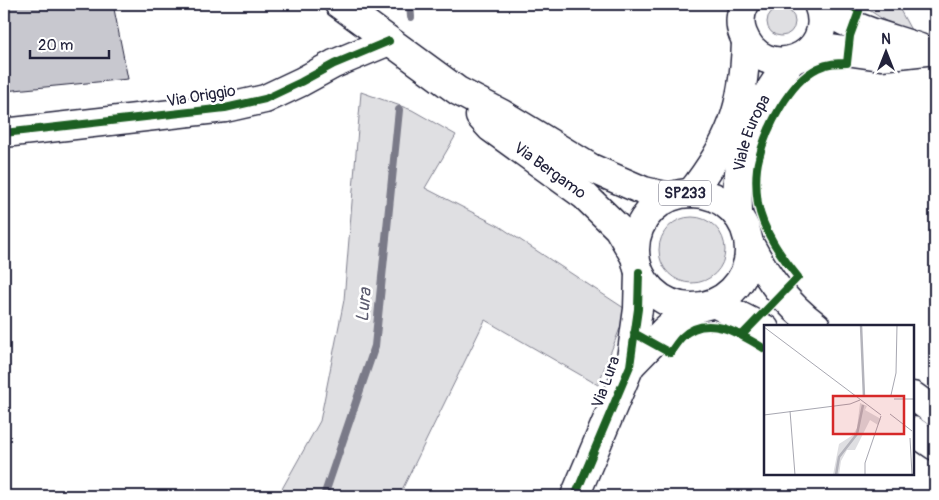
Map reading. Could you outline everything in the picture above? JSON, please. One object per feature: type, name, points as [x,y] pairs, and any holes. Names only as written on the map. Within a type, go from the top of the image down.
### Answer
[{"type":"street","name":"Via Bergamo","points":[[339,4],[458,91],[502,114],[590,168],[644,191],[681,195]]},
{"type":"street","name":"Viale Europa","points":[[681,195],[715,160],[727,138],[738,107],[745,75],[746,42],[742,31],[741,18],[745,4]]},
{"type":"street","name":"Viale Europa","points":[[738,216],[738,182],[743,149],[751,125],[770,87],[800,56],[816,43],[822,24],[818,4]]},
{"type":"street","points":[[818,4],[830,15],[854,25],[931,50]]},
{"type":"street","name":"Via Origgio","points":[[4,133],[225,108],[265,98],[301,82],[334,64],[390,41]]},
{"type":"street","points":[[746,42],[754,52],[766,59],[778,62],[824,48],[880,56],[931,50]]},
{"type":"street","name":"Via Bergamo","points":[[458,91],[491,128],[585,196],[618,228],[637,264]]},
{"type":"street","name":"SP233","points":[[749,243],[749,258],[745,272],[727,296],[706,305],[684,307],[670,303],[646,285],[637,264],[635,242],[639,228],[657,204],[681,195],[704,194],[717,199],[738,216],[764,272],[781,294],[799,314],[815,325]]},
{"type":"street","name":"Via Lura","points":[[575,496],[630,366],[638,309],[637,264]]},
{"type":"street","name":"SP233","points":[[706,305],[764,329]]},
{"type":"street","name":"Via Lura","points":[[630,366],[678,319],[706,305]]},
{"type":"street","points":[[914,397],[935,412]]},
{"type":"street","points":[[914,432],[935,446]]},
{"type":"shaded area","points":[[860,4],[899,4],[900,10],[911,30],[893,26]]},
{"type":"shaded area","points":[[781,8],[791,12],[795,22],[791,32],[781,36],[771,32],[767,22],[771,12]]},
{"type":"shaded area","points":[[361,92],[412,110],[456,135],[425,188],[499,226],[627,310],[598,385],[485,320],[399,496],[278,496],[320,421],[344,300]]},
{"type":"shaded area","points":[[692,217],[705,219],[720,232],[723,237],[725,250],[723,263],[710,278],[705,281],[692,283],[679,281],[664,268],[661,263],[659,250],[661,237],[674,222],[679,219]]},
{"type":"building","points":[[4,4],[113,4],[128,79],[4,91]]},
{"type":"waterway","name":"Lura","points":[[410,4],[411,17]]},
{"type":"waterway","name":"Lura","points":[[324,496],[375,346],[399,110]]},
{"type":"cycle path","points":[[742,335],[798,277],[774,243],[760,214],[756,175],[762,146],[780,107],[788,95],[807,75],[822,66],[847,63],[850,36],[859,11],[849,4]]},
{"type":"cycle path","points":[[4,133],[225,108],[265,99],[334,64],[389,41]]},
{"type":"cycle path","points":[[575,496],[630,366],[638,309],[639,272]]},
{"type":"cycle path","points":[[634,333],[670,353],[681,339],[692,330],[702,326],[713,326],[735,332],[764,348]]}]
